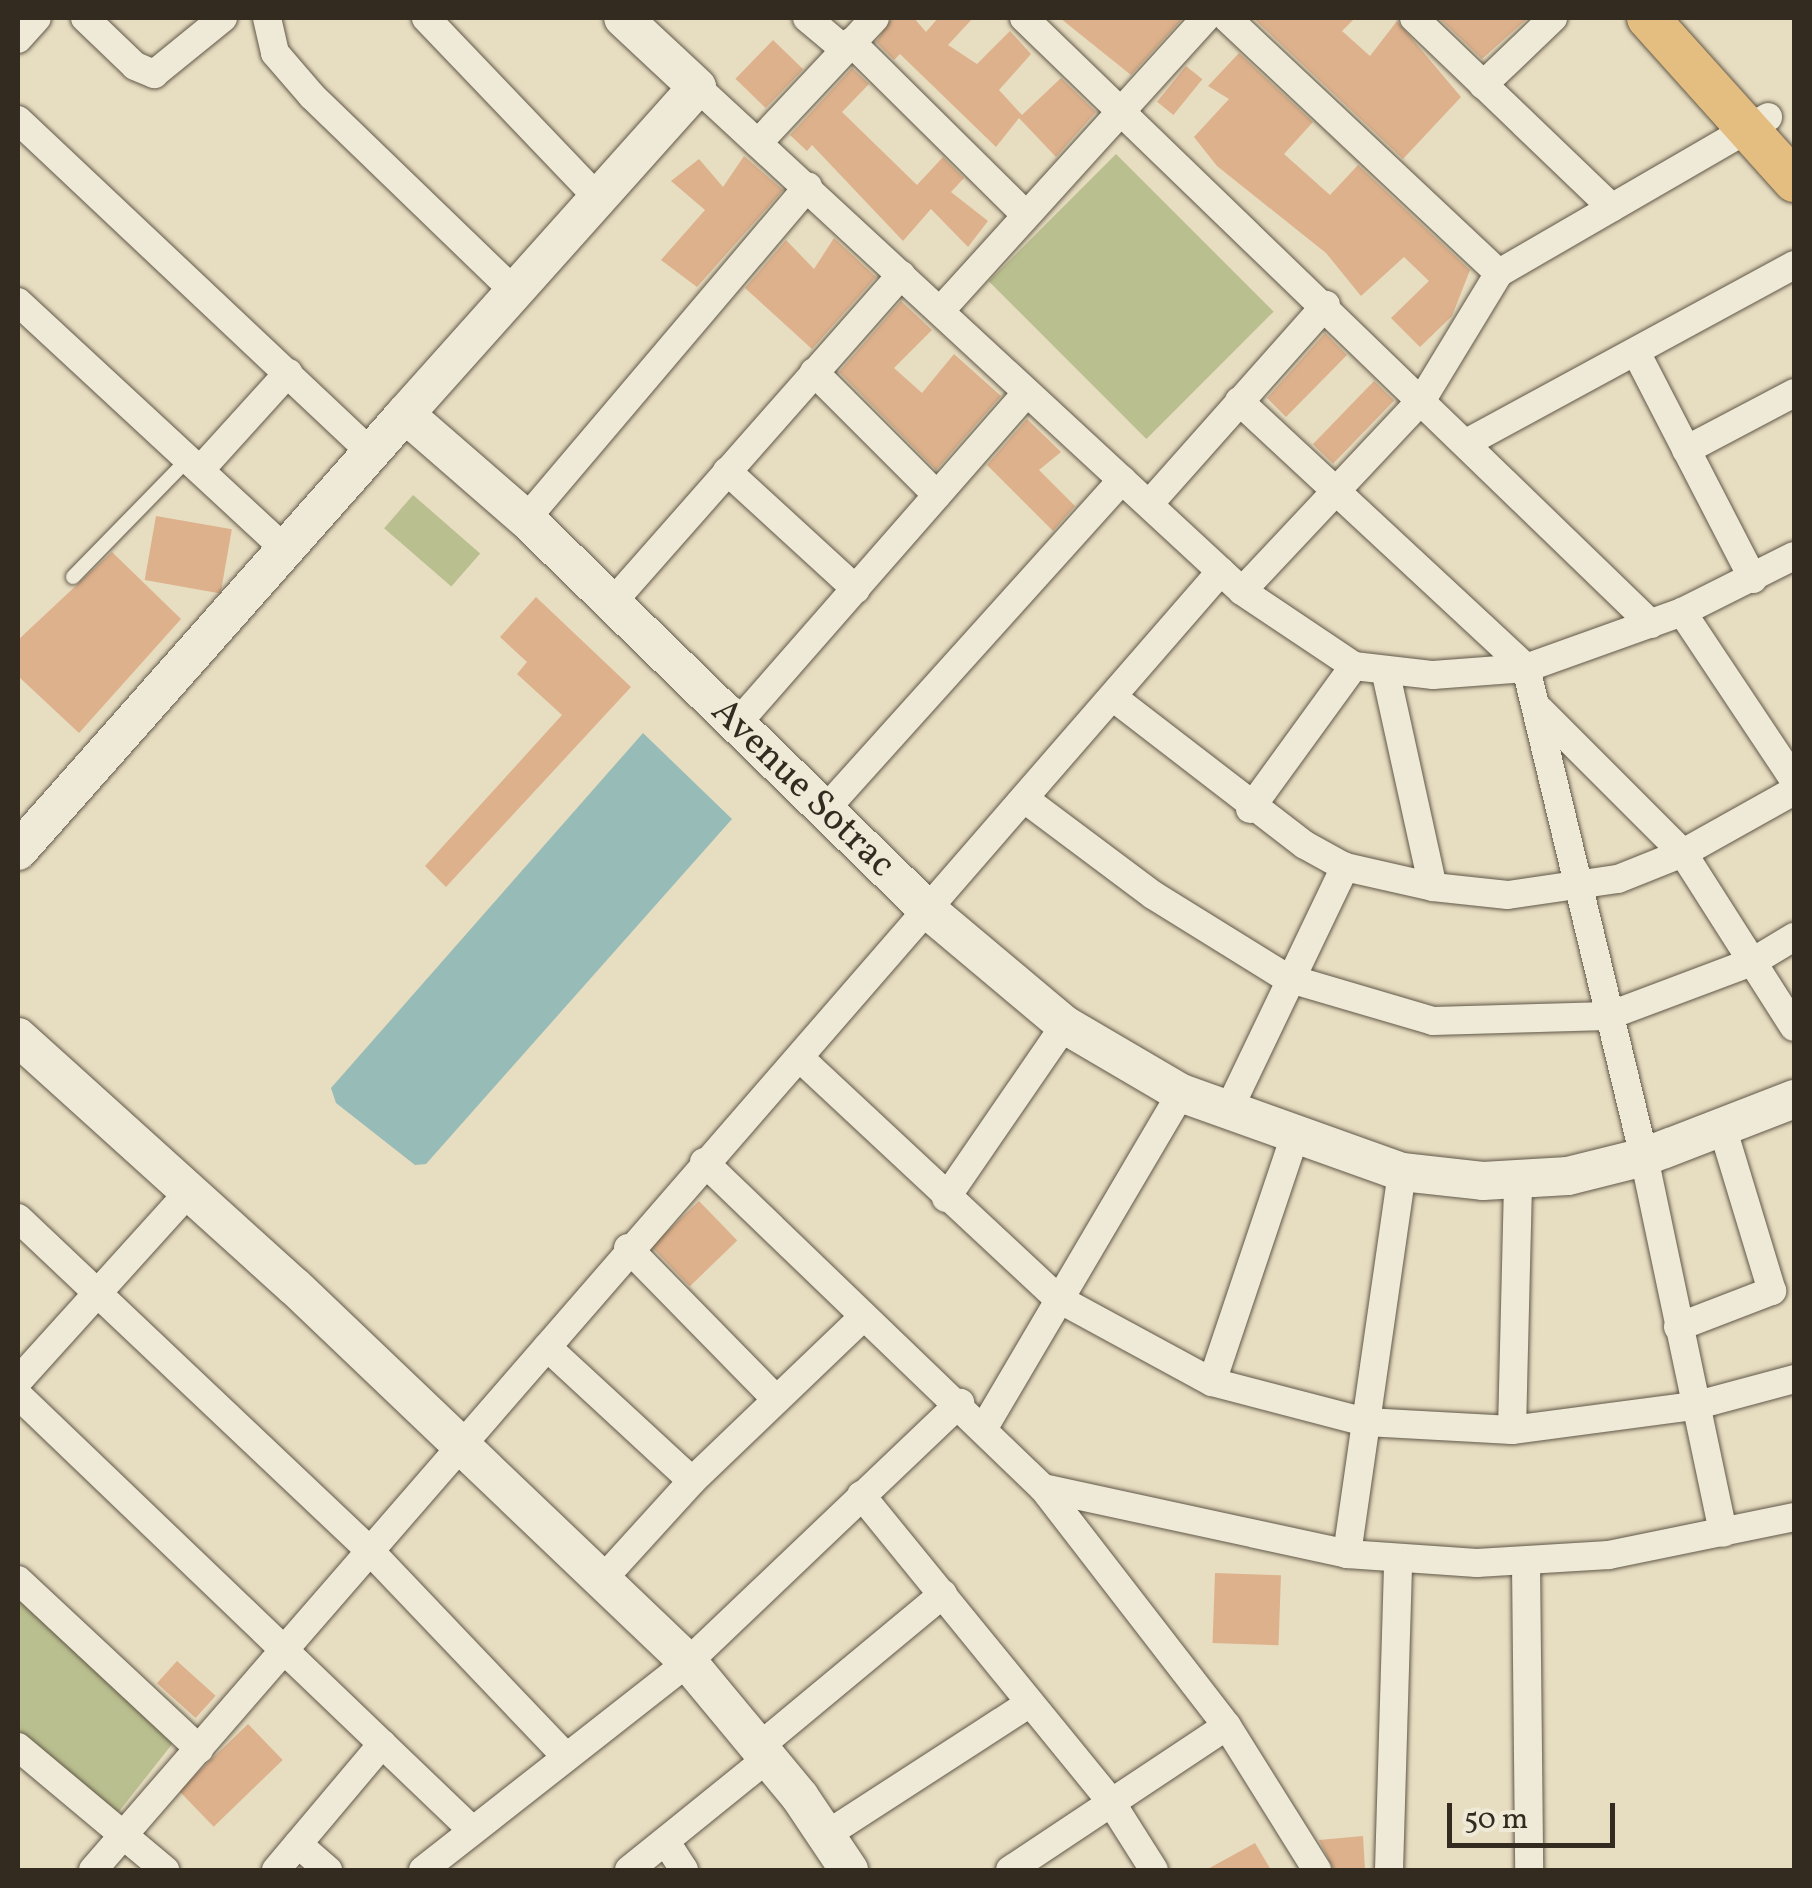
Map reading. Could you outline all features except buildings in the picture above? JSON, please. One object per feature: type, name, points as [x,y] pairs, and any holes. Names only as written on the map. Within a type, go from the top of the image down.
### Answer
[{"type":"main road","points":[[1648,18],[1771,131]]},
{"type":"main road","points":[[1677,18],[1771,131],[1794,181]]},
{"type":"street","points":[[18,38],[37,18]]},
{"type":"street","points":[[85,18],[154,74],[223,18]]},
{"type":"street","points":[[267,18],[275,52],[312,96],[512,288]]},
{"type":"street","points":[[426,18],[596,196]]},
{"type":"street","points":[[623,18],[1242,590],[1354,666],[1386,674],[1526,668],[1682,612],[1794,558]]},
{"type":"street","points":[[807,18],[847,45],[1026,215]]},
{"type":"street","points":[[758,143],[875,18]]},
{"type":"street","points":[[1024,18],[1423,398],[1651,624]]},
{"type":"street","points":[[940,311],[1206,18]]},
{"type":"street","points":[[1227,18],[1499,273]]},
{"type":"street","points":[[1414,18],[1612,208]]},
{"type":"street","points":[[1483,86],[1553,18]]},
{"type":"street","points":[[19,846],[405,414],[512,288],[697,87]]},
{"type":"street","points":[[18,120],[370,452]]},
{"type":"street","points":[[1242,590],[1423,398],[1499,273],[1612,208],[1771,131]]},
{"type":"street","points":[[526,518],[808,187]]},
{"type":"street","points":[[1468,442],[1638,356],[1794,265]]},
{"type":"street","points":[[611,604],[901,275]]},
{"type":"street","points":[[18,302],[284,549]]},
{"type":"street","points":[[1150,503],[1326,306]]},
{"type":"street","points":[[1638,356],[1754,579]]},
{"type":"street","points":[[814,372],[937,495]]},
{"type":"street","points":[[195,463],[288,373]]},
{"type":"street","points":[[736,726],[1027,392]]},
{"type":"street","points":[[1686,450],[1794,394]]},
{"type":"street","points":[[1239,401],[1338,487],[1526,668],[1540,710],[1608,1016],[1644,1157],[1723,1533]]},
{"type":"street","name":"Avenue Sotrac","points":[[405,414],[526,518],[929,910],[1065,1025],[1181,1093],[1294,1138],[1402,1172],[1518,1181],[1644,1157],[1723,1130],[1794,1099]]},
{"type":"street","points":[[727,471],[856,589]]},
{"type":"street","points":[[824,812],[1122,480]]},
{"type":"street","points":[[92,1870],[286,1654],[628,1248],[800,1060],[1221,571]]},
{"type":"street","points":[[1682,612],[1794,780]]},
{"type":"street","points":[[1250,809],[1354,666]]},
{"type":"street","points":[[1386,674],[1433,887]]},
{"type":"street","points":[[1114,698],[1250,809],[1345,867],[1433,887],[1508,895],[1579,889],[1683,854],[1794,791]]},
{"type":"street","points":[[1540,710],[1683,854],[1794,1027]]},
{"type":"street","points":[[1026,800],[1153,896],[1287,978],[1433,1021],[1608,1016],[1754,961],[1794,937]]},
{"type":"street","points":[[1228,1111],[1287,978],[1345,867]]},
{"type":"street","points":[[946,1198],[1065,1025]]},
{"type":"street","points":[[18,1037],[462,1446],[688,1662],[764,1751],[849,1870]]},
{"type":"street","points":[[800,1060],[1056,1298],[1212,1382],[1366,1422],[1512,1430],[1694,1406],[1794,1379]]},
{"type":"street","points":[[985,1426],[1056,1298],[1181,1093]]},
{"type":"street","points":[[1678,1327],[1772,1291],[1723,1130]]},
{"type":"street","points":[[1212,1382],[1294,1138]]},
{"type":"street","points":[[704,1162],[985,1426],[1044,1488],[1227,1726],[1317,1870]]},
{"type":"street","points":[[1347,1554],[1402,1172]]},
{"type":"street","points":[[1512,1430],[1518,1181]]},
{"type":"street","points":[[18,1381],[189,1192]]},
{"type":"street","points":[[18,1218],[372,1553],[566,1758]]},
{"type":"street","points":[[628,1248],[776,1398]]},
{"type":"street","points":[[602,1580],[692,1482],[864,1316]]},
{"type":"street","points":[[547,1347],[692,1482]]},
{"type":"street","points":[[18,1396],[472,1830]]},
{"type":"street","points":[[423,1870],[688,1662],[960,1403]]},
{"type":"street","points":[[1044,1488],[1347,1554],[1398,1560],[1526,1564],[1723,1533],[1794,1517]]},
{"type":"street","points":[[861,1495],[1111,1802],[1154,1870]]},
{"type":"street","points":[[1389,1870],[1398,1560]]},
{"type":"street","points":[[1526,1564],[1529,1870]]},
{"type":"street","points":[[18,1580],[200,1749]]},
{"type":"street","points":[[629,1870],[666,1842],[942,1594]]},
{"type":"street","points":[[826,1836],[1030,1702]]},
{"type":"street","points":[[1015,1869],[1227,1726]]},
{"type":"street","points":[[276,1870],[382,1744]]},
{"type":"street","points":[[18,1747],[165,1870]]},
{"type":"street","points":[[666,1842],[684,1870]]},
{"type":"street","points":[[298,1844],[328,1870]]},
{"type":"lane","points":[[73,577],[195,463]]},
{"type":"green space","points":[[1116,154],[1274,312],[1146,439],[989,281]]},
{"type":"green space","points":[[413,495],[480,553],[451,587],[384,528]]},
{"type":"green space","points":[[18,1600],[177,1738],[117,1814],[18,1730]]},
{"type":"water","points":[[643,733],[732,819],[426,1164],[415,1165],[336,1103],[331,1088]]}]
